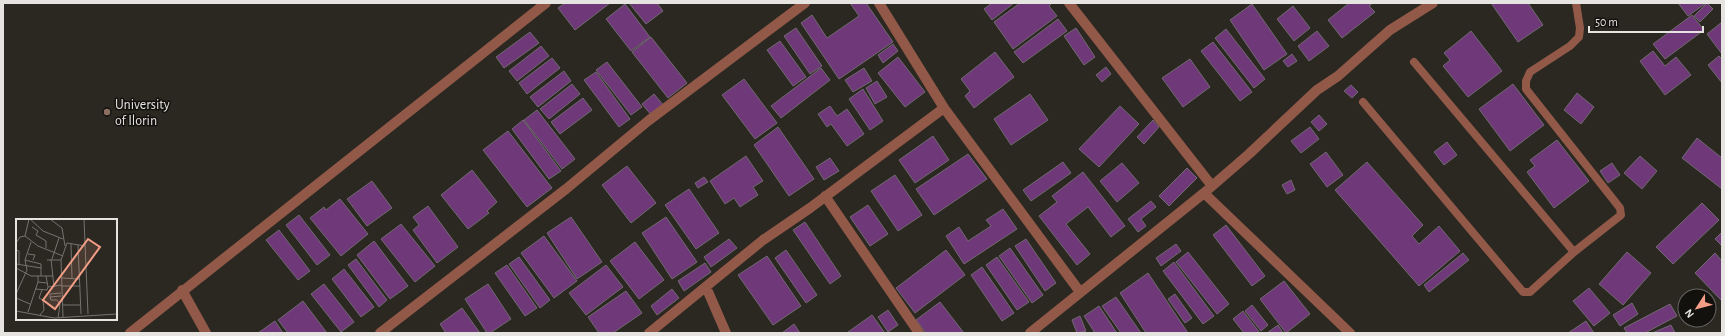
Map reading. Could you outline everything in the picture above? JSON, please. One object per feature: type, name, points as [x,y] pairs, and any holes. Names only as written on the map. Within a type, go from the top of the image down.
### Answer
[{"type":"street","points":[[130,333],[182,290],[546,3]]},
{"type":"street","points":[[380,333],[566,189],[648,121],[805,3]]},
{"type":"street","points":[[879,3],[944,108],[1080,292]]},
{"type":"street","points":[[1069,3],[1212,186]]},
{"type":"street","points":[[1030,333],[1204,193],[1249,154],[1317,90],[1338,76],[1390,30],[1433,3]]},
{"type":"street","points":[[649,333],[763,240],[944,108]]},
{"type":"street","points":[[1204,193],[1342,331]]},
{"type":"street","points":[[825,196],[919,333]]},
{"type":"street","points":[[706,287],[726,333]]},
{"type":"street","points":[[182,290],[206,333]]},
{"type":"lane","points":[[1364,102],[1523,292],[1530,292],[1574,252],[1621,215],[1620,208],[1526,89],[1526,81],[1530,72],[1570,46],[1579,37],[1580,28],[1576,3]]},
{"type":"lane","points":[[1414,62],[1574,252]]},
{"type":"building","points":[[565,3],[610,3],[575,30],[558,8]]},
{"type":"building","points":[[629,3],[657,3],[663,11],[646,24]]},
{"type":"building","points":[[850,3],[866,3],[893,42],[839,79],[801,23],[812,15],[827,38],[859,16]]},
{"type":"building","points":[[992,3],[1014,3],[992,20],[984,9]]},
{"type":"building","points":[[1020,3],[1052,3],[1049,6],[1057,16],[1013,49],[994,22]]},
{"type":"building","points":[[1349,3],[1373,3],[1369,6],[1375,12],[1342,38],[1328,20]]},
{"type":"building","points":[[1491,3],[1528,3],[1543,25],[1518,42]]},
{"type":"building","points":[[1678,3],[1706,3],[1688,16]]},
{"type":"building","points":[[1707,3],[1713,9],[1700,22],[1694,16]]},
{"type":"building","points":[[625,4],[650,37],[631,51],[606,19]]},
{"type":"building","points":[[1252,4],[1287,54],[1264,70],[1230,20]]},
{"type":"building","points":[[1293,6],[1310,28],[1294,41],[1277,19]]},
{"type":"building","points":[[1692,15],[1704,30],[1665,59],[1653,44]]},
{"type":"building","points":[[1058,19],[1067,31],[1023,63],[1014,52]]},
{"type":"building","points":[[1722,22],[1722,54],[1707,34]]},
{"type":"building","points":[[796,28],[822,66],[810,74],[784,36]]},
{"type":"building","points":[[1076,28],[1095,57],[1084,65],[1064,36]]},
{"type":"building","points":[[1226,29],[1265,79],[1254,88],[1215,38]]},
{"type":"building","points":[[1317,31],[1329,46],[1309,61],[1298,46]]},
{"type":"building","points":[[1471,31],[1502,71],[1468,97],[1443,66],[1450,60],[1444,53]]},
{"type":"building","points":[[530,32],[539,43],[504,68],[496,57]]},
{"type":"building","points":[[651,37],[687,83],[668,98],[632,52]]},
{"type":"building","points":[[780,41],[806,77],[793,86],[767,50]]},
{"type":"building","points":[[1213,42],[1252,92],[1240,101],[1201,51]]},
{"type":"building","points":[[893,44],[898,51],[883,63],[878,55]]},
{"type":"building","points":[[541,46],[549,56],[517,81],[509,71]]},
{"type":"building","points":[[1653,51],[1665,66],[1676,57],[1691,75],[1665,95],[1640,61]]},
{"type":"building","points":[[995,52],[1014,77],[974,108],[965,96],[970,91],[961,79]]},
{"type":"building","points":[[1292,54],[1297,61],[1288,67],[1283,61]]},
{"type":"building","points":[[1719,56],[1722,59],[1722,83],[1708,65]]},
{"type":"building","points":[[898,57],[925,92],[905,107],[878,73]]},
{"type":"building","points":[[552,58],[560,68],[527,94],[519,83]]},
{"type":"building","points":[[1190,59],[1210,87],[1183,107],[1162,78]]},
{"type":"building","points":[[607,62],[642,107],[631,115],[596,70]]},
{"type":"building","points":[[1106,67],[1111,74],[1102,82],[1096,75]]},
{"type":"building","points":[[821,68],[830,80],[781,118],[771,106]]},
{"type":"building","points":[[864,68],[872,81],[853,92],[845,80]]},
{"type":"building","points":[[564,71],[571,81],[538,107],[530,97]]},
{"type":"building","points":[[596,72],[630,119],[619,127],[584,80]]},
{"type":"building","points":[[744,79],[777,123],[755,139],[722,95]]},
{"type":"building","points":[[877,81],[887,97],[875,104],[866,88]]},
{"type":"building","points":[[572,84],[580,94],[549,119],[540,109]]},
{"type":"building","points":[[1513,84],[1544,125],[1510,151],[1479,109]]},
{"type":"building","points":[[1351,85],[1358,92],[1352,98],[1344,91]]},
{"type":"building","points":[[863,89],[883,121],[870,130],[849,99]]},
{"type":"building","points":[[1577,93],[1594,107],[1581,124],[1564,110]]},
{"type":"building","points":[[654,94],[664,106],[652,116],[642,104]]},
{"type":"building","points":[[1030,94],[1048,120],[1011,145],[994,119]]},
{"type":"building","points":[[583,98],[592,110],[560,134],[551,122]]},
{"type":"building","points":[[830,106],[837,116],[847,109],[864,134],[847,146],[831,124],[827,127],[818,114]]},
{"type":"building","points":[[1120,106],[1139,124],[1099,167],[1079,149]]},
{"type":"building","points":[[537,110],[575,159],[562,169],[524,120]]},
{"type":"building","points":[[1319,115],[1327,124],[1319,131],[1311,122]]},
{"type":"building","points":[[523,120],[561,171],[549,179],[512,129]]},
{"type":"building","points":[[1153,120],[1159,127],[1144,144],[1137,137]]},
{"type":"building","points":[[778,127],[814,179],[789,196],[754,145]]},
{"type":"building","points":[[1310,127],[1319,139],[1301,153],[1291,141]]},
{"type":"building","points":[[508,131],[552,188],[527,207],[483,150]]},
{"type":"building","points":[[933,136],[949,160],[915,183],[899,160]]},
{"type":"building","points":[[1697,138],[1722,158],[1722,189],[1682,158]]},
{"type":"building","points":[[1557,140],[1589,181],[1554,208],[1527,172],[1535,166],[1530,160]]},
{"type":"building","points":[[1447,142],[1457,155],[1444,165],[1434,152]]},
{"type":"building","points":[[1326,152],[1343,175],[1327,187],[1310,164]]},
{"type":"building","points":[[968,154],[987,179],[934,215],[916,189]]},
{"type":"building","points":[[746,156],[763,181],[753,187],[758,195],[740,207],[734,198],[725,204],[710,181]]},
{"type":"building","points":[[1640,156],[1657,171],[1642,189],[1624,173]]},
{"type":"building","points":[[830,158],[839,171],[824,180],[816,167]]},
{"type":"building","points":[[1063,162],[1071,173],[1031,201],[1023,190]]},
{"type":"building","points":[[1367,162],[1423,225],[1412,236],[1419,244],[1439,226],[1460,251],[1419,286],[1335,190]]},
{"type":"building","points":[[1122,163],[1139,183],[1117,202],[1100,181]]},
{"type":"building","points":[[1612,163],[1620,175],[1608,183],[1600,171]]},
{"type":"building","points":[[627,166],[656,203],[631,223],[602,185]]},
{"type":"building","points":[[1187,168],[1197,178],[1169,206],[1159,196]]},
{"type":"building","points":[[472,170],[497,202],[487,211],[489,213],[468,229],[441,195]]},
{"type":"building","points":[[1083,172],[1125,226],[1111,237],[1088,207],[1066,224],[1090,254],[1077,265],[1039,216],[1057,202],[1052,196]]},
{"type":"building","points":[[895,175],[922,215],[898,231],[871,191]]},
{"type":"building","points":[[704,177],[708,182],[698,188],[695,183]]},
{"type":"building","points":[[1291,180],[1295,190],[1287,194],[1282,185]]},
{"type":"building","points":[[372,181],[392,208],[367,226],[347,199]]},
{"type":"building","points":[[689,189],[719,233],[696,249],[665,205]]},
{"type":"building","points":[[340,199],[368,234],[341,256],[310,218],[324,207],[326,210]]},
{"type":"building","points":[[1151,201],[1156,207],[1141,219],[1146,226],[1138,232],[1128,219]]},
{"type":"building","points":[[1702,203],[1719,220],[1673,264],[1656,247]]},
{"type":"building","points":[[868,205],[888,234],[870,246],[850,217]]},
{"type":"building","points":[[428,206],[458,247],[437,263],[413,230],[419,225],[413,217]]},
{"type":"building","points":[[1003,209],[1017,229],[964,264],[946,236],[959,227],[968,241],[991,226],[986,220]]},
{"type":"building","points":[[299,215],[330,255],[317,265],[286,225]]},
{"type":"building","points":[[571,217],[602,262],[577,279],[547,233]]},
{"type":"building","points":[[666,217],[697,262],[672,279],[642,233]]},
{"type":"building","points":[[805,222],[841,276],[830,284],[793,230]]},
{"type":"building","points":[[401,224],[435,266],[415,282],[381,239]]},
{"type":"building","points":[[1226,225],[1265,276],[1252,286],[1213,235]]},
{"type":"building","points":[[279,230],[310,271],[298,280],[266,240]]},
{"type":"building","points":[[1722,232],[1722,246],[1715,239]]},
{"type":"building","points":[[544,236],[577,281],[554,298],[521,253]]},
{"type":"building","points":[[729,239],[737,248],[711,267],[704,257]]},
{"type":"building","points":[[1026,239],[1056,283],[1045,291],[1015,246]]},
{"type":"building","points":[[374,241],[408,286],[390,299],[357,255]]},
{"type":"building","points":[[635,242],[664,280],[639,299],[610,261]]},
{"type":"building","points":[[1176,244],[1181,251],[1161,266],[1156,258]]},
{"type":"building","points":[[1010,248],[1043,295],[1032,303],[999,256]]},
{"type":"building","points":[[786,250],[817,295],[806,303],[775,258]]},
{"type":"building","points":[[946,250],[965,275],[915,313],[896,288]]},
{"type":"building","points":[[1188,252],[1229,304],[1217,314],[1176,262]]},
{"type":"building","points":[[1627,252],[1651,273],[1623,305],[1599,284]]},
{"type":"building","points":[[1463,253],[1469,260],[1429,292],[1424,285]]},
{"type":"building","points":[[1715,253],[1722,261],[1722,301],[1717,296],[1717,288],[1709,288],[1695,273]]},
{"type":"building","points":[[767,256],[801,306],[773,325],[738,275]]},
{"type":"building","points":[[519,257],[550,300],[540,308],[509,264]]},
{"type":"building","points":[[997,257],[1029,302],[1017,310],[986,265]]},
{"type":"building","points":[[356,259],[387,300],[379,307],[348,265]]},
{"type":"building","points":[[1174,262],[1214,316],[1203,324],[1163,271]]},
{"type":"building","points":[[705,263],[711,272],[684,291],[678,281]]},
{"type":"building","points":[[507,265],[537,308],[525,316],[495,273]]},
{"type":"building","points":[[606,265],[623,287],[586,315],[569,293]]},
{"type":"building","points":[[982,267],[1014,313],[1002,321],[971,275]]},
{"type":"building","points":[[344,269],[374,307],[361,317],[332,279]]},
{"type":"building","points":[[1148,273],[1188,333],[1146,333],[1120,293]]},
{"type":"building","points":[[1284,281],[1310,314],[1286,333],[1260,299]]},
{"type":"building","points":[[324,284],[354,322],[341,332],[311,294]]},
{"type":"building","points":[[488,284],[511,319],[490,333],[487,333],[465,299]]},
{"type":"building","points":[[1589,288],[1610,313],[1594,326],[1573,301]]},
{"type":"building","points":[[672,289],[679,298],[657,315],[651,306]]},
{"type":"building","points":[[626,291],[642,313],[613,333],[599,333],[588,317]]},
{"type":"building","points":[[1175,294],[1192,318],[1185,323],[1168,299]]},
{"type":"building","points":[[1116,297],[1141,333],[1121,333],[1102,306]]},
{"type":"building","points":[[303,301],[327,333],[288,333],[278,320]]},
{"type":"building","points":[[940,302],[964,333],[926,333],[916,320]]},
{"type":"building","points":[[1632,303],[1638,314],[1620,326],[1613,315]]},
{"type":"building","points":[[1670,304],[1677,316],[1645,333],[1627,333],[1624,328]]},
{"type":"building","points":[[1252,305],[1268,325],[1261,331],[1245,311]]},
{"type":"building","points":[[1099,306],[1117,333],[1095,333],[1084,316]]},
{"type":"building","points":[[462,308],[480,333],[446,333],[440,324]]},
{"type":"building","points":[[888,310],[898,325],[888,332],[878,317]]},
{"type":"building","points":[[1243,311],[1260,333],[1244,333],[1233,319]]},
{"type":"building","points":[[872,315],[885,333],[848,332]]},
{"type":"building","points":[[1080,316],[1086,331],[1077,333],[1072,320]]},
{"type":"building","points":[[275,321],[283,333],[258,333]]},
{"type":"building","points":[[1586,321],[1594,333],[1568,333]]},
{"type":"building","points":[[794,324],[800,333],[782,333]]},
{"type":"building","points":[[1278,325],[1283,333],[1267,333]]},
{"type":"building","points":[[1671,325],[1675,333],[1652,333]]},
{"type":"place","name":"University of Ilorin","points":[[107,112]]}]
